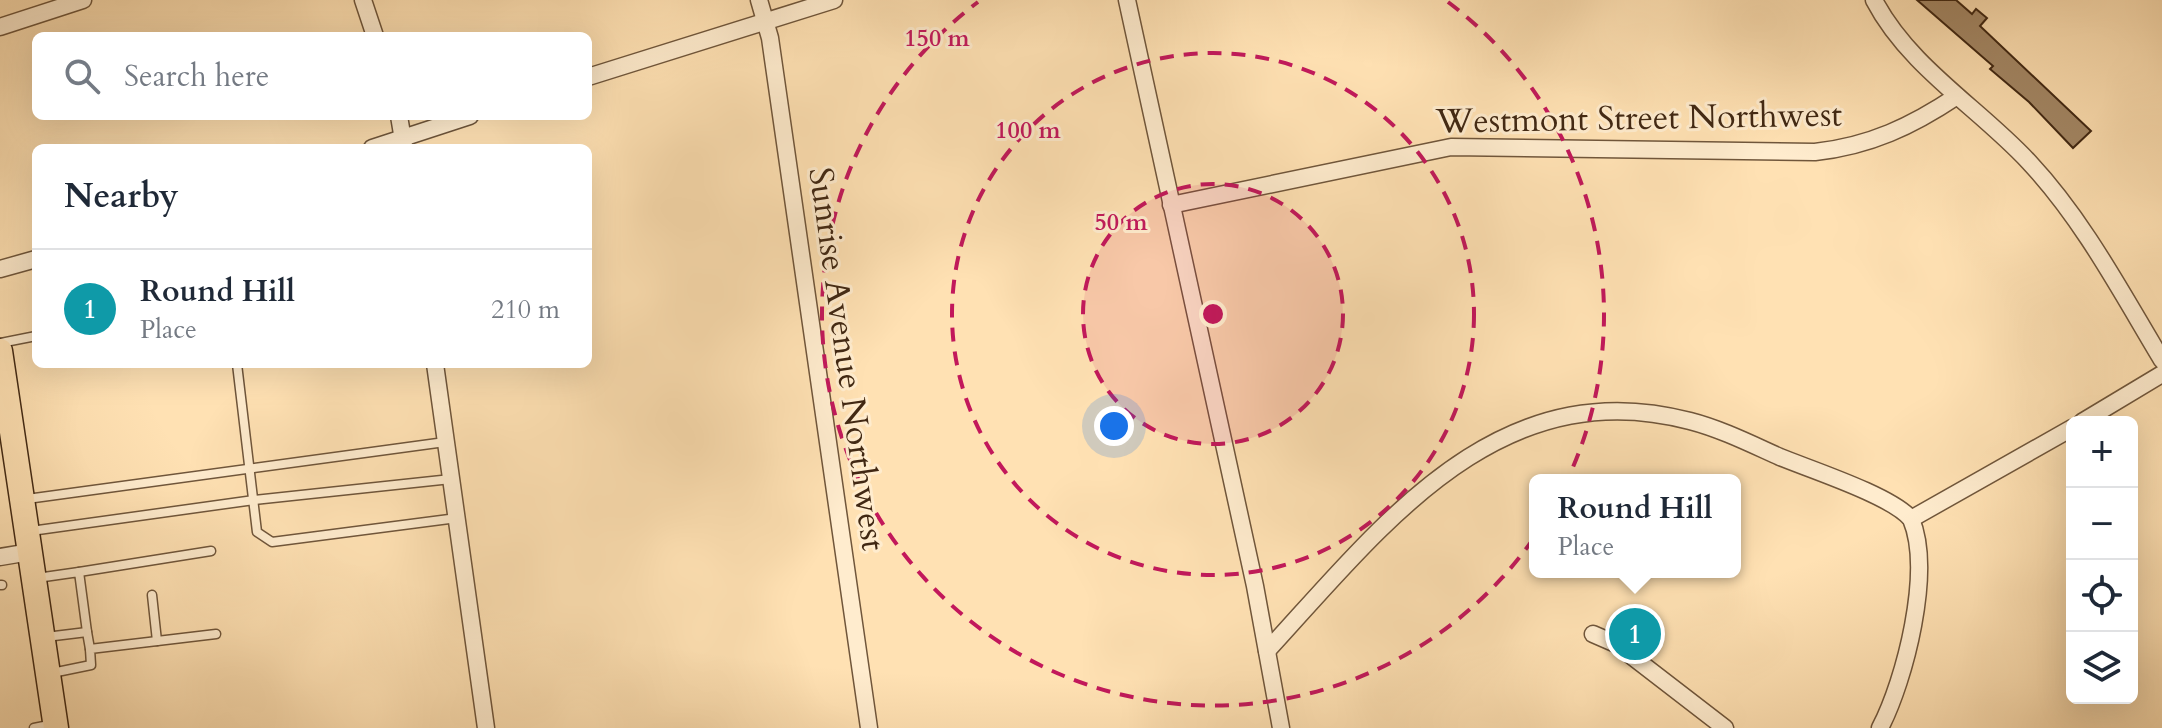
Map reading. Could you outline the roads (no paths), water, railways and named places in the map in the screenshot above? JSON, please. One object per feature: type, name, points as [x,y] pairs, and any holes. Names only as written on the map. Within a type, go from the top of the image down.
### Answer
[{"type":"main road","points":[[0,351],[48,674],[48,727]]},
{"type":"street","points":[[0,27],[83,0]]},
{"type":"street","points":[[363,0],[374,32]]},
{"type":"street","name":"Sunrise Avenue Northwest","points":[[759,0],[765,21],[869,728]]},
{"type":"street","points":[[592,76],[834,0]]},
{"type":"street","points":[[1127,0],[1281,728]]},
{"type":"street","points":[[1874,0],[1894,33],[2029,162],[2062,200],[2162,360]]},
{"type":"street","name":"Westmont Street Northwest","points":[[1171,205],[1451,147],[1815,152],[1843,149],[1910,126],[1957,96]]},
{"type":"street","points":[[400,120],[403,143],[460,120]]},
{"type":"street","points":[[0,269],[32,260]]},
{"type":"street","points":[[436,368],[486,728]]},
{"type":"street","points":[[2092,416],[2162,374]]},
{"type":"street","points":[[1267,651],[1447,469],[1510,434],[1561,418],[1629,412],[1690,421],[1885,501],[1911,519],[1917,566],[1915,614],[1901,677],[1880,728]]},
{"type":"street","points":[[1911,519],[2066,431]]},
{"type":"street","points":[[0,557],[28,542]]},
{"type":"street","points":[[1593,634],[1616,644],[1725,728]]},
{"type":"lane","points":[[0,343],[32,338]]},
{"type":"lane","points":[[238,368],[257,532],[272,542],[457,518]]},
{"type":"lane","points":[[22,500],[446,442]]},
{"type":"lane","points":[[28,542],[254,500],[451,479]]},
{"type":"lane","points":[[34,578],[211,551]]},
{"type":"lane","points":[[148,561],[150,574]]},
{"type":"lane","points":[[48,674],[91,665],[79,572]]},
{"type":"lane","points":[[152,595],[157,641]]},
{"type":"lane","points":[[42,638],[87,632]]},
{"type":"lane","points":[[90,649],[216,634]]},
{"type":"place","name":"Round Hill","points":[[1635,634]]}]
